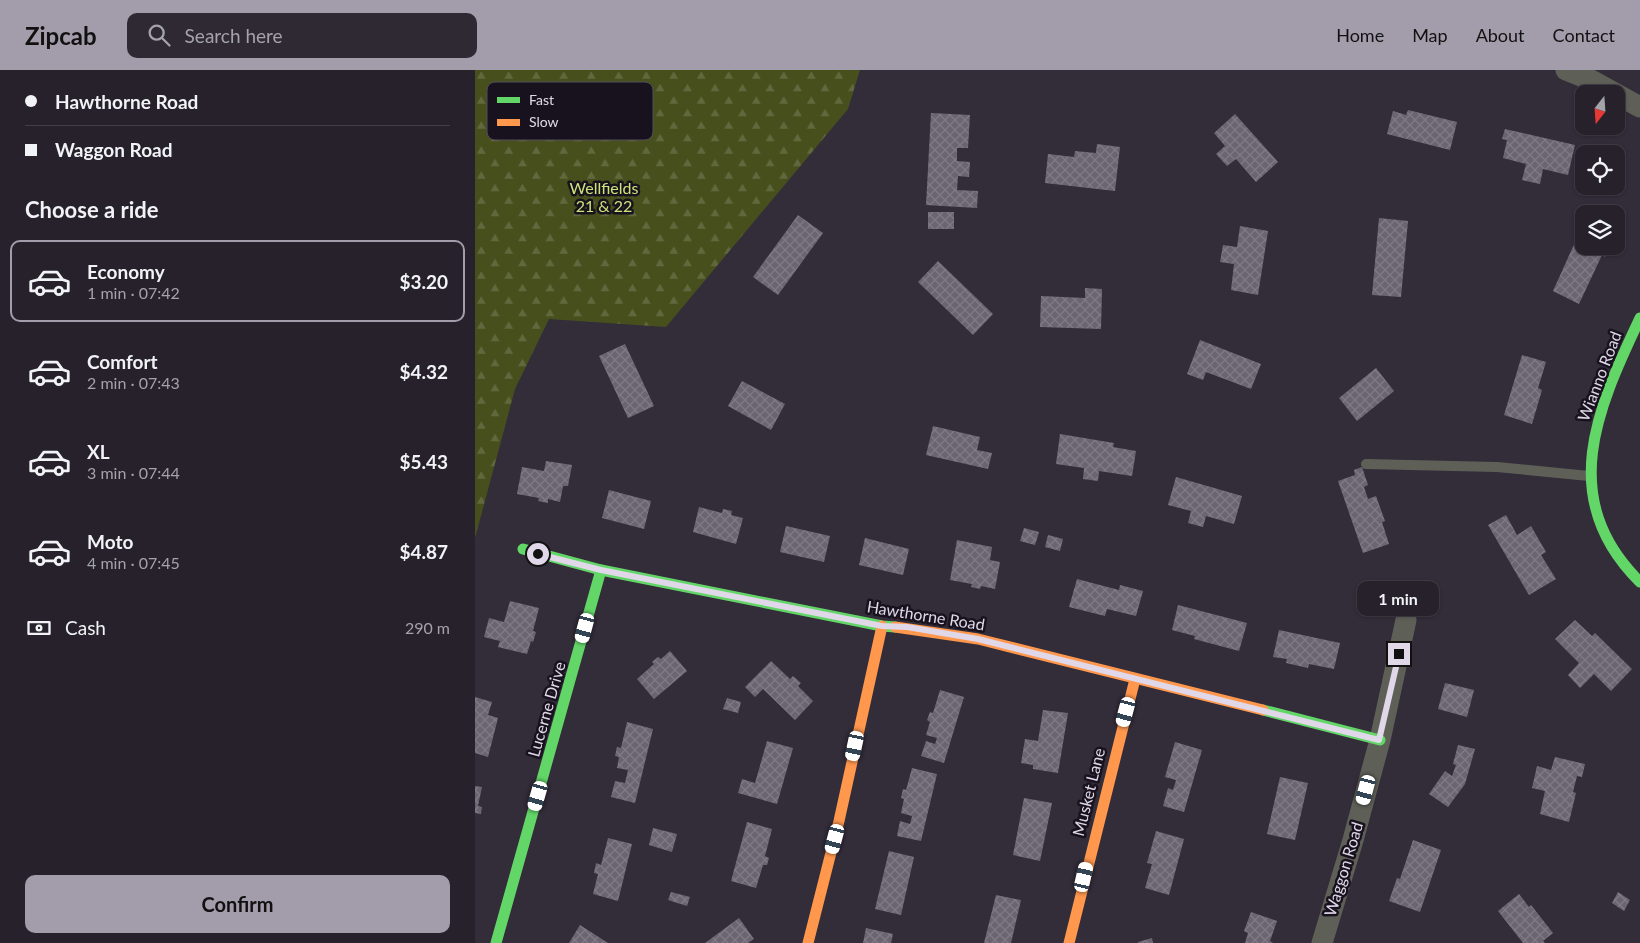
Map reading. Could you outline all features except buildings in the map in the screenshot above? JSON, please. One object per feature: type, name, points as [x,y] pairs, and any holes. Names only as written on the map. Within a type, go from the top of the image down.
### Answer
[{"type":"street","points":[[1566,70],[1591,80],[1640,107]]},
{"type":"street","name":"Wianno Road","points":[[1640,318],[1598,416],[1590,460],[1591,491],[1602,532],[1618,559],[1640,582]]},
{"type":"street","name":"Hawthorne Road","points":[[523,549],[601,570],[882,626],[907,627],[978,639],[1379,740]]},
{"type":"street","name":"Lucerne Drive","points":[[496,943],[601,570]]},
{"type":"street","name":"Waggon Road","points":[[1322,943],[1353,840],[1379,740],[1406,620]]},
{"type":"street","points":[[808,943],[839,821],[882,626]]},
{"type":"street","name":"Musket Lane","points":[[1069,943],[1135,679]]},
{"type":"lane","points":[[1366,464],[1497,467],[1590,476]]},
{"type":"green space","name":"Wellfields 21 & 22","points":[[475,70],[860,70],[848,109],[666,327],[549,319],[515,389],[475,538]]},
{"type":"traffic: fast","points":[[1640,318],[1610,386],[1599,420],[1592,453],[1592,486],[1599,519],[1614,551],[1640,582]]},
{"type":"traffic: fast","points":[[523,549],[601,570],[895,627]]},
{"type":"traffic: fast","points":[[496,943],[601,570]]},
{"type":"traffic: fast","points":[[1263,710],[1380,740]]},
{"type":"traffic: slow","points":[[808,943],[839,821],[882,626]]},
{"type":"traffic: slow","points":[[895,627],[978,639],[1263,710]]},
{"type":"traffic: slow","points":[[1069,943],[1135,679]]},
{"type":"route","points":[[538,554],[601,570],[882,626],[907,627],[978,639],[1379,740],[1399,654]]}]
